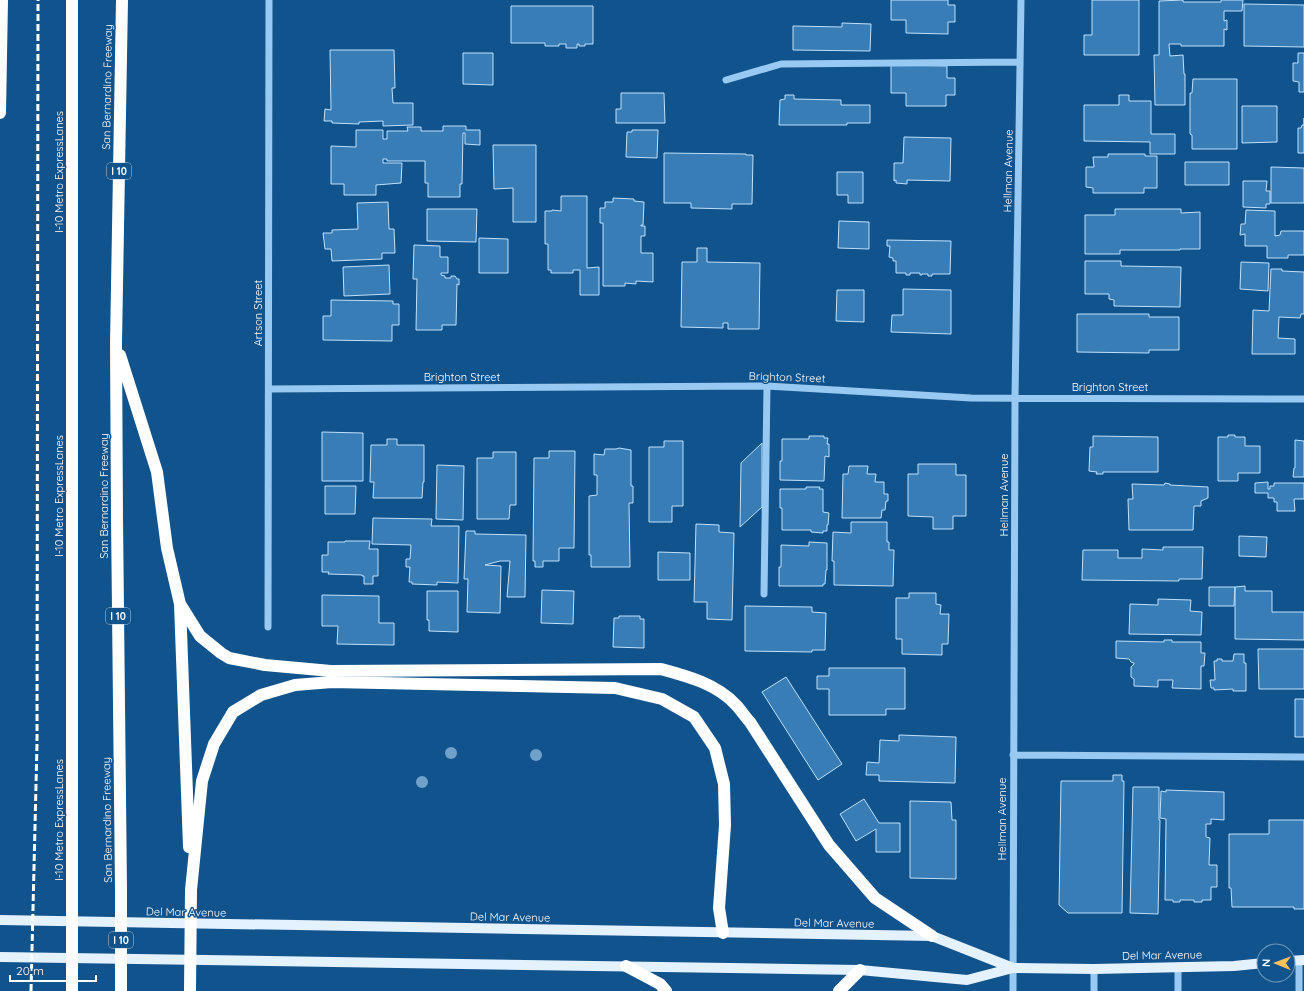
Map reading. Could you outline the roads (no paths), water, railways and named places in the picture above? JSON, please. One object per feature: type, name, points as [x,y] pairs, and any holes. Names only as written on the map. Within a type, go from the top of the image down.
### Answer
[{"type":"highway","points":[[0,113],[2,0]]},
{"type":"highway","name":"I-10 Metro ExpressLanes","points":[[72,0],[72,991]]},
{"type":"highway","name":"San Bernardino Freeway","points":[[121,991],[116,343],[122,0]]},
{"type":"highway","points":[[116,343],[157,472],[167,548],[180,604],[191,890],[190,991]]},
{"type":"highway","points":[[180,604],[200,636],[221,653],[229,658],[265,665],[331,671],[661,669],[689,676],[718,690],[736,704],[750,722],[829,845],[875,898],[932,936]]},
{"type":"highway","points":[[191,890],[202,781],[214,744],[233,712],[261,695],[295,685],[332,682],[615,688],[662,699],[694,717],[715,748],[724,784],[725,825],[719,908],[722,933]]},
{"type":"highway","points":[[626,966],[660,984],[666,991]]},
{"type":"highway","points":[[839,991],[860,970]]},
{"type":"main road","name":"Del Mar Avenue","points":[[0,920],[932,936],[1013,968]]},
{"type":"main road","name":"Del Mar Avenue","points":[[0,957],[860,970],[967,980],[1013,968],[1094,969],[1234,966],[1256,964]]},
{"type":"street","name":"Artson Street","points":[[268,627],[269,0]]},
{"type":"street","name":"Hellman Avenue","points":[[1012,991],[1015,398],[1021,0]]},
{"type":"street","points":[[726,80],[781,64],[1020,62]]},
{"type":"street","name":"Brighton Street","points":[[269,389],[767,386],[971,398],[1304,399]]},
{"type":"street","points":[[764,594],[767,386]]},
{"type":"street","points":[[1013,755],[1304,757]]},
{"type":"street","points":[[1299,991],[1301,960]]},
{"type":"street","points":[[1178,966],[1178,991]]},
{"type":"street","points":[[1094,969],[1094,991]]},
{"type":"railway","points":[[31,991],[37,744],[38,0]]}]
